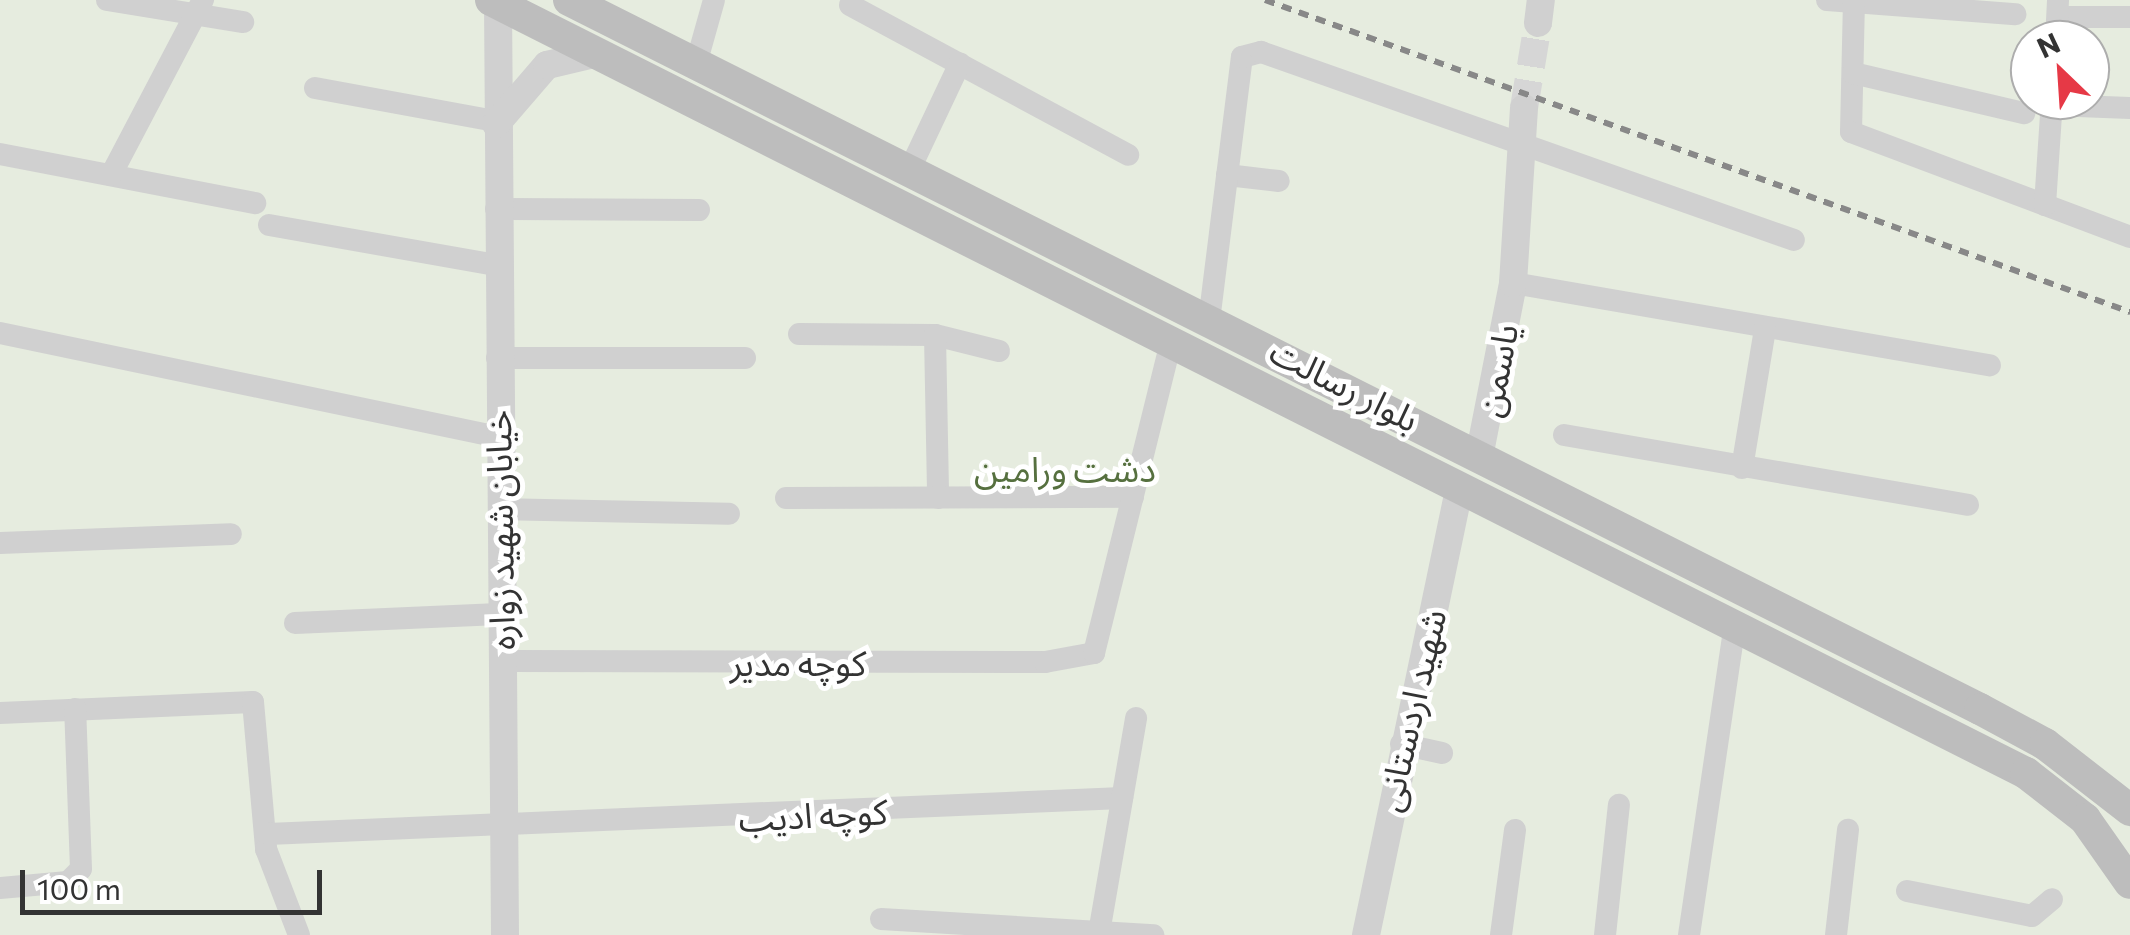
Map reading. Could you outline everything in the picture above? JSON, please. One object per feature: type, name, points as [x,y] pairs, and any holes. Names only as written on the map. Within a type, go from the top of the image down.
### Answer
[{"type":"main road","name":"بلوار رسالت","points":[[569,0],[2045,744],[2130,810]]},
{"type":"main road","name":"بلوار رسالت","points":[[494,2],[2026,773],[2086,819],[2130,883]]},
{"type":"main road","points":[[754,132],[770,101]]},
{"type":"street","points":[[107,0],[199,7],[244,22]]},
{"type":"street","points":[[696,64],[714,0]]},
{"type":"street","points":[[1826,0],[2014,14]]},
{"type":"street","name":"خیابان شهید زواره","points":[[494,2],[505,935]]},
{"type":"street","points":[[1854,2],[1851,132],[2130,237]]},
{"type":"street","points":[[850,5],[1128,155]]},
{"type":"street","points":[[110,175],[199,7]]},
{"type":"street","points":[[2057,19],[2130,17]]},
{"type":"street","points":[[1208,322],[1242,57],[1261,52],[1523,152],[1794,240]]},
{"type":"street","points":[[314,88],[495,123],[547,66],[598,54]]},
{"type":"street","points":[[909,171],[960,63]]},
{"type":"street","points":[[1853,73],[2010,110]]},
{"type":"street","name":"یاسمن","points":[[1479,457],[1512,283],[1524,108]]},
{"type":"street","points":[[2045,205],[2051,120]]},
{"type":"street","points":[[0,154],[255,203]]},
{"type":"street","points":[[1227,175],[1279,181]]},
{"type":"street","points":[[496,209],[699,210]]},
{"type":"street","points":[[269,225],[497,265]]},
{"type":"street","points":[[1512,283],[1990,366]]},
{"type":"street","points":[[1742,468],[1765,329]]},
{"type":"street","points":[[0,334],[498,437]]},
{"type":"street","points":[[799,334],[935,335],[999,351]]},
{"type":"street","points":[[935,335],[938,498]]},
{"type":"street","points":[[786,498],[1132,497],[1171,341]]},
{"type":"street","points":[[497,358],[745,358]]},
{"type":"street","points":[[1564,436],[1968,505]]},
{"type":"street","name":"شهید اردستانی","points":[[1366,935],[1401,744],[1460,487]]},
{"type":"street","name":"کوچه مدیر","points":[[500,661],[1045,662],[1094,652],[1132,497]]},
{"type":"street","points":[[499,510],[729,514]]},
{"type":"street","points":[[0,543],[231,534]]},
{"type":"street","points":[[295,623],[500,614]]},
{"type":"street","points":[[1688,935],[1735,625]]},
{"type":"street","points":[[0,714],[254,702],[270,868],[299,935]]},
{"type":"street","points":[[0,888],[77,877],[75,709]]},
{"type":"street","points":[[1100,927],[1136,718]]},
{"type":"street","points":[[1401,744],[1442,753]]},
{"type":"street","name":"کوچه ادیب","points":[[268,834],[503,829],[1122,798]]},
{"type":"street","points":[[1605,935],[1619,805]]},
{"type":"street","points":[[1501,935],[1515,830]]},
{"type":"street","points":[[1836,935],[1848,830]]},
{"type":"street","points":[[1907,892],[2031,925],[2052,899]]},
{"type":"street","points":[[882,919],[1100,927],[1154,935]]},
{"type":"green space","name":"دشت ورامین","points":[[0,0],[2130,0],[2130,935],[0,935]]},
{"type":"tunnel","points":[[1524,108],[1538,23]]},
{"type":"railway","points":[[1265,0],[2130,312]]}]
